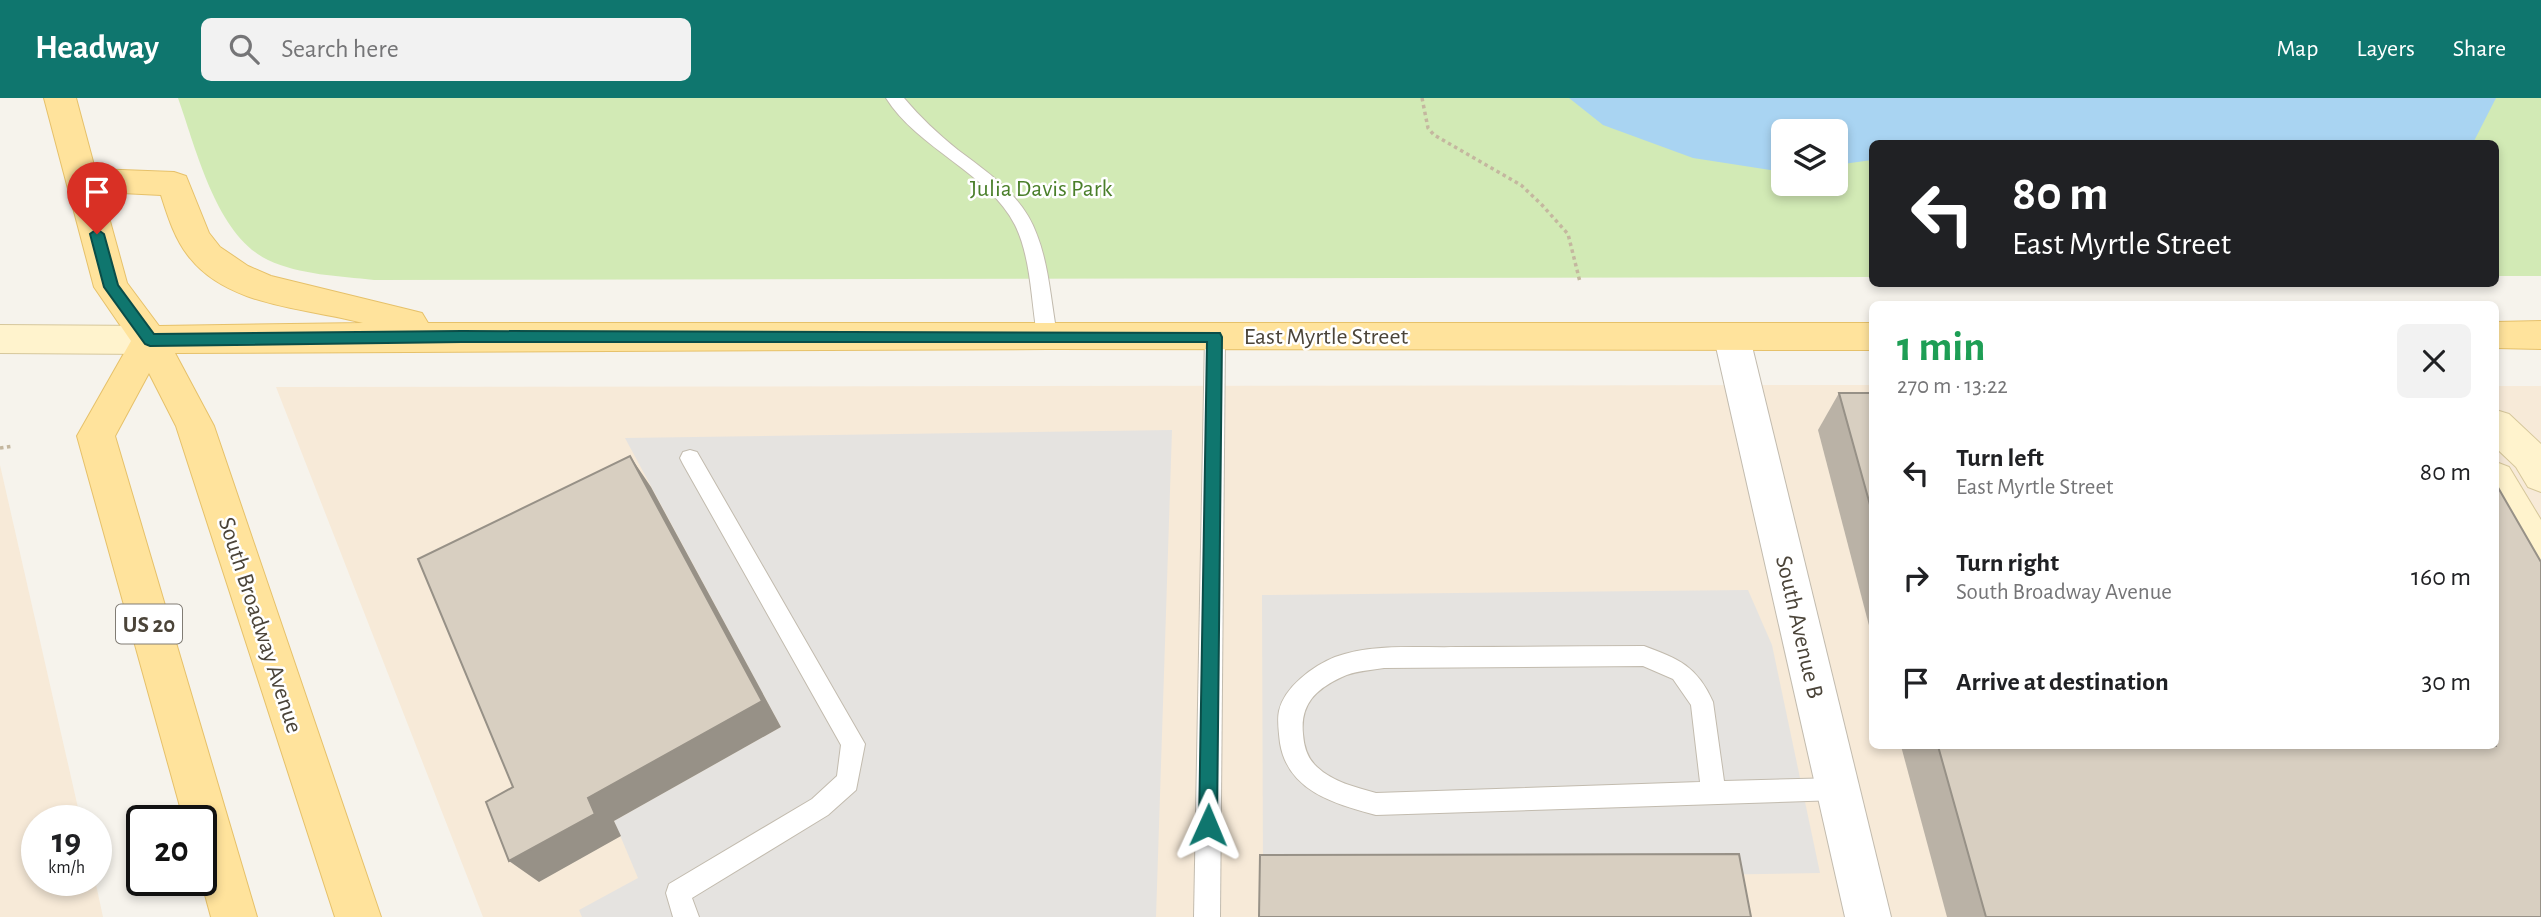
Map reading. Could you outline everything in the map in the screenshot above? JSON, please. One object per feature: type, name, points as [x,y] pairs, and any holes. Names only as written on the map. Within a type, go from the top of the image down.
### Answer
[{"type":"main road","name":"South Broadway Avenue","points":[[60,98],[111,287],[150,340],[195,426],[358,917]]},
{"type":"main road","points":[[83,180],[174,184],[192,232],[207,255],[238,276],[274,292],[333,303],[462,336]]},
{"type":"main road","points":[[2499,335],[2541,335]]},
{"type":"main road","name":"East Myrtle Street","points":[[150,340],[462,336],[1869,337]]},
{"type":"main road","points":[[0,339],[150,340]]},
{"type":"main road","name":"US 20","points":[[150,340],[96,436],[234,917]]},
{"type":"main road","points":[[2499,428],[2529,456],[2541,475]]},
{"type":"main road","points":[[2499,483],[2541,555]]},
{"type":"street","name":"South Avenue B","points":[[1732,338],[1868,917]]},
{"type":"lane","points":[[894,98],[918,124],[983,176],[1011,203],[1028,235],[1046,335]]},
{"type":"lane","points":[[1207,917],[1215,337]]},
{"type":"lane","points":[[686,917],[678,893],[820,807],[848,782],[853,744],[690,458]]},
{"type":"lane","points":[[1713,791],[1702,702],[1681,672],[1644,656],[1384,658],[1339,666],[1307,686],[1290,712],[1294,753],[1310,777],[1338,792],[1376,804],[1838,789]]},
{"type":"path","points":[[1422,98],[1428,128],[1434,135],[1521,186],[1568,233],[1580,282]]},
{"type":"path","points":[[0,448],[13,446]]},
{"type":"shaded area","points":[[1869,385],[1869,749],[2499,749],[2499,386],[2541,386],[2541,917],[483,917],[276,387]]},
{"type":"shaded area","points":[[1172,430],[1156,917],[582,917],[579,910],[638,878],[614,821],[781,727],[625,438]]},
{"type":"shaded area","points":[[0,465],[77,805],[21,805],[21,896],[98,896],[103,917],[0,917]]},
{"type":"shaded area","points":[[1748,590],[1772,645],[1820,873],[1633,876],[1263,873],[1262,595]]},
{"type":"green space","name":"Julia Davis Park","points":[[178,98],[2541,98],[2541,276],[2499,276],[2499,140],[1869,140],[1869,277],[374,280],[293,269],[268,260],[250,248],[235,231],[210,188]]},
{"type":"water","points":[[1569,98],[2496,98],[2475,140],[1869,140],[1869,160],[1848,163],[1848,119],[1771,119],[1771,170],[1693,158],[1603,125]]},
{"type":"building","points":[[1839,393],[1869,393],[1869,501]]},
{"type":"building","points":[[630,456],[762,701],[588,798],[595,814],[509,861],[486,802],[513,787],[418,559]]},
{"type":"building","points":[[2499,489],[2541,562],[2541,917],[1986,917],[1939,749],[2499,749]]},
{"type":"building","points":[[1739,854],[1751,917],[1259,917],[1260,855]]},
{"type":"route","points":[[97,234],[111,287],[150,340],[462,336],[1215,337],[1208,825]]}]
